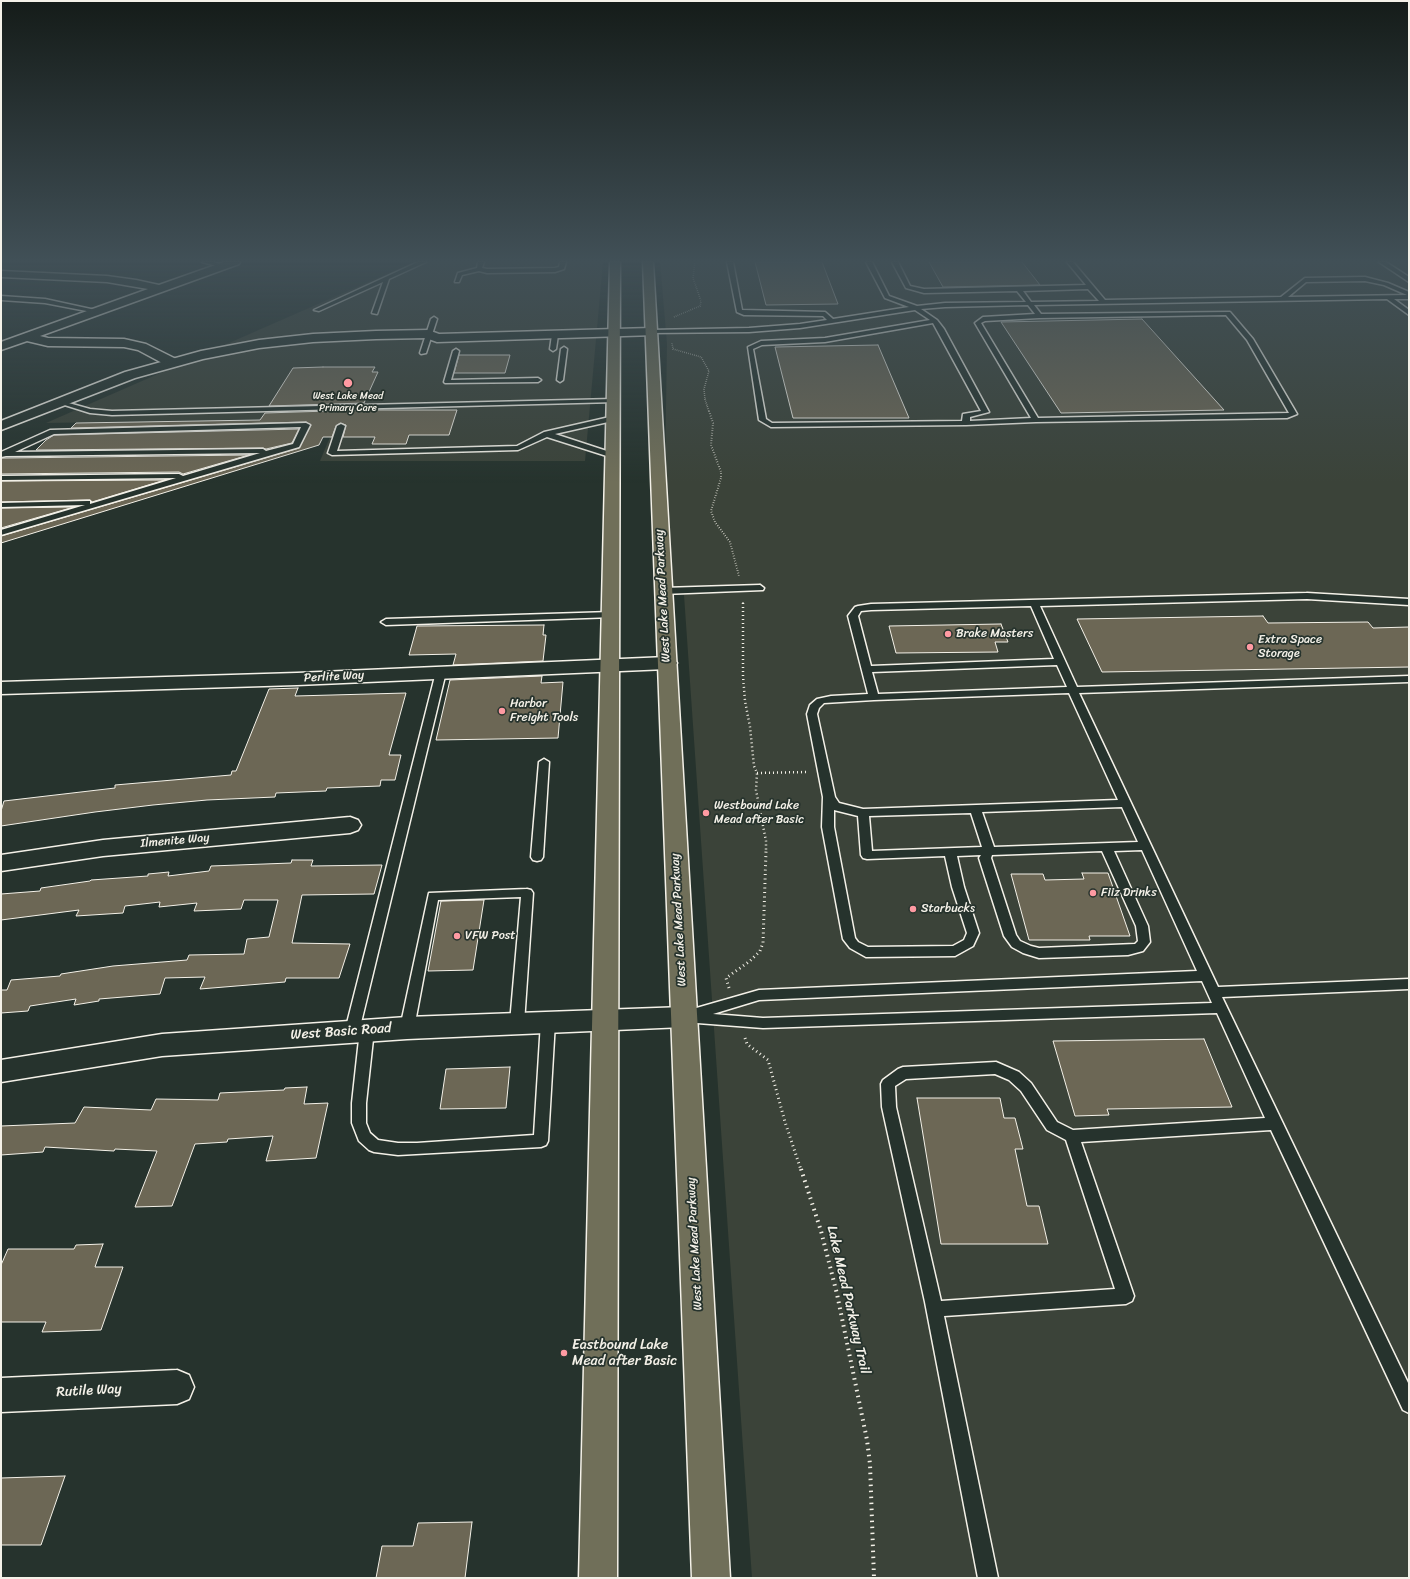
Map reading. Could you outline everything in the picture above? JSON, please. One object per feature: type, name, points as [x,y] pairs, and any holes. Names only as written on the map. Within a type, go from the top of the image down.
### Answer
[{"type":"main road","points":[[598,1578],[615,336]]},
{"type":"main road","name":"West Lake Mead Parkway","points":[[651,336],[711,1578]]},
{"type":"street","points":[[19,336],[48,342],[124,343],[142,347],[171,362]]},
{"type":"street","points":[[1,346],[30,336]]},
{"type":"street","points":[[1,426],[58,402],[130,375],[171,362],[229,349],[289,340],[376,336]]},
{"type":"street","points":[[432,336],[437,338],[528,336]]},
{"type":"street","name":"Perlite Way","points":[[1,688],[297,679],[610,664],[667,663]]},
{"type":"street","name":"Ilmenite Way","points":[[1,863],[103,848],[350,825]]},
{"type":"street","name":"West Basic Road","points":[[1,1071],[162,1045],[359,1030],[684,1017]]},
{"type":"street","name":"Rutile Way","points":[[1,1395],[177,1387]]},
{"type":"lane","points":[[423,353],[428,336]]},
{"type":"lane","points":[[553,349],[555,336]]},
{"type":"lane","points":[[849,336],[825,340],[760,343],[750,348],[763,420],[771,425],[966,423],[1036,420],[1287,416],[1293,414],[1247,336]]},
{"type":"lane","points":[[945,336],[985,412],[966,416],[966,423]]},
{"type":"lane","points":[[985,336],[1036,420]]},
{"type":"lane","points":[[560,380],[564,349]]},
{"type":"lane","points":[[456,351],[447,382],[538,380]]},
{"type":"lane","points":[[58,402],[90,411],[112,413],[614,401]]},
{"type":"lane","points":[[341,426],[332,453],[518,448],[547,434],[614,418]]},
{"type":"lane","points":[[1,533],[296,445],[306,425],[53,432],[2,454]]},
{"type":"lane","points":[[547,434],[613,456]]},
{"type":"lane","points":[[2,454],[275,451]]},
{"type":"lane","points":[[1,478],[192,476]]},
{"type":"lane","points":[[1,505],[102,503]]},
{"type":"lane","points":[[663,591],[760,588]]},
{"type":"lane","points":[[874,697],[853,616],[858,610],[871,607],[1307,596],[1409,602]]},
{"type":"lane","points":[[1034,603],[1213,992],[1409,1404]]},
{"type":"lane","points":[[386,622],[611,615]]},
{"type":"lane","points":[[867,669],[1060,662]]},
{"type":"lane","points":[[441,672],[359,1030],[359,1123],[364,1137],[374,1146],[398,1149],[541,1141],[548,1022]]},
{"type":"lane","points":[[950,852],[958,887],[973,934],[969,943],[955,952],[866,952],[854,945],[849,939],[828,827],[829,797],[812,714],[814,707],[821,701],[831,699],[1409,679]]},
{"type":"lane","points":[[537,857],[544,762]]},
{"type":"lane","points":[[829,797],[835,806],[863,813],[1126,803]]},
{"type":"lane","points":[[975,808],[989,850],[985,858],[1010,936],[1016,944],[1026,950],[1039,953],[1128,950],[1139,948],[1144,942],[1142,926],[1106,847]]},
{"type":"lane","points":[[863,813],[867,855],[1146,846]]},
{"type":"lane","points":[[407,1028],[433,896],[527,893],[517,1023]]},
{"type":"lane","points":[[684,1017],[759,994],[1206,976]]},
{"type":"lane","points":[[1213,992],[1409,984]]},
{"type":"lane","points":[[684,1017],[763,1023],[1221,1008]]},
{"type":"lane","points":[[988,1578],[934,1309],[889,1107],[888,1084],[903,1073],[996,1068],[1014,1076],[1026,1087],[1052,1126],[1072,1136],[1275,1124]]},
{"type":"lane","points":[[934,1309],[1126,1296],[1072,1136]]},
{"type":"path","points":[[669,336],[673,349],[701,357],[709,371],[704,390],[704,399],[714,423],[711,445],[721,472],[721,478],[712,511],[715,522],[730,542],[741,588],[744,626],[743,682],[754,766],[757,773],[756,790],[764,827],[767,860],[763,943],[760,951],[755,956],[726,978]]},
{"type":"path","points":[[757,773],[795,772]]},
{"type":"path","name":"Lake Mead Parkway Trail","points":[[747,1044],[768,1060],[772,1071],[785,1122],[821,1231],[836,1294],[867,1440],[871,1471],[874,1578]]},
{"type":"shaded area","points":[[246,336],[596,336],[585,461],[320,461],[338,418],[46,423]]},
{"type":"shaded area","points":[[666,336],[1409,336],[1409,1578],[752,1578],[684,595],[663,595]]},
{"type":"building","points":[[1010,336],[1157,336],[1224,410],[1061,413]]},
{"type":"building","points":[[878,345],[909,418],[793,418],[775,347]]},
{"type":"building","points":[[459,355],[510,355],[505,373],[454,373]]},
{"type":"building","points":[[375,367],[372,372],[378,372],[364,403],[269,406],[293,368]]},
{"type":"building","points":[[361,410],[457,410],[449,435],[409,435],[406,444],[372,444],[375,437],[343,437],[346,425],[340,423],[336,426],[332,437],[323,437],[319,445],[1,543],[1,536],[299,448],[311,425],[306,422],[71,428],[76,423],[260,420],[265,413]]},
{"type":"building","points":[[299,429],[292,443],[266,449],[36,450],[46,440],[54,435]]},
{"type":"building","points":[[249,455],[183,474],[179,472],[1,474],[1,458]]},
{"type":"building","points":[[165,480],[92,502],[90,500],[1,502],[1,481]]},
{"type":"building","points":[[74,507],[1,528],[1,508]]},
{"type":"building","name":"Extra Space Storage","points":[[1263,616],[1268,623],[1368,622],[1373,628],[1409,627],[1409,667],[1102,672],[1077,619]]},
{"type":"building","name":"Brake Masters","points":[[1001,624],[1008,642],[995,642],[998,652],[896,653],[889,626]]},
{"type":"building","points":[[544,625],[543,635],[546,635],[543,661],[453,665],[456,654],[409,655],[417,626]]},
{"type":"building","name":"Harbor Freight Tools","points":[[542,676],[541,683],[563,682],[558,738],[436,740],[450,680]]},
{"type":"building","points":[[298,688],[295,696],[406,693],[389,755],[401,755],[395,780],[381,780],[380,786],[327,788],[326,791],[276,793],[275,797],[207,800],[153,805],[1,826],[1,811],[4,801],[115,788],[115,785],[231,775],[232,771],[236,771],[269,689]]},
{"type":"building","points":[[292,860],[313,860],[311,866],[382,865],[374,894],[302,895],[292,943],[350,944],[339,978],[286,978],[285,982],[200,989],[205,977],[165,978],[160,994],[99,999],[99,1001],[74,1005],[76,999],[30,1006],[28,1011],[1,1013],[1,990],[7,990],[11,980],[60,976],[61,974],[113,966],[187,960],[189,955],[244,954],[247,939],[269,937],[278,900],[244,900],[241,909],[194,911],[197,903],[159,907],[160,902],[125,906],[123,913],[76,916],[79,910],[1,920],[1,894],[40,891],[41,888],[91,880],[148,876],[148,874],[169,872],[168,876],[209,871],[211,866],[291,863]]},
{"type":"building","points":[[1082,873],[1108,873],[1130,936],[1089,936],[1090,940],[1029,940],[1011,874],[1043,874],[1045,880],[1084,879]]},
{"type":"building","name":"VFW Post","points":[[484,900],[473,970],[428,971],[441,901]]},
{"type":"building","points":[[1204,1039],[1232,1107],[1107,1109],[1109,1115],[1075,1116],[1053,1041]]},
{"type":"building","points":[[510,1067],[506,1108],[440,1109],[446,1069]]},
{"type":"building","points":[[307,1087],[304,1104],[328,1103],[316,1158],[266,1161],[273,1136],[228,1139],[227,1142],[195,1144],[172,1206],[135,1207],[157,1151],[115,1149],[114,1151],[45,1147],[43,1152],[1,1155],[1,1126],[75,1123],[84,1107],[151,1110],[156,1099],[218,1100],[220,1093],[284,1090],[285,1088]]},
{"type":"building","points":[[917,1098],[1000,1098],[1004,1118],[1015,1118],[1023,1149],[1015,1149],[1027,1206],[1039,1206],[1048,1244],[941,1244]]},
{"type":"building","points":[[103,1244],[95,1267],[123,1267],[101,1330],[42,1332],[46,1322],[1,1322],[1,1265],[8,1249],[74,1249],[76,1245]]},
{"type":"building","points":[[65,1476],[41,1545],[1,1545],[1,1478]]},
{"type":"building","points":[[472,1522],[465,1578],[376,1578],[382,1546],[413,1546],[418,1523]]},
{"type":"place","name":"West Lake Mead Primary Care","points":[[348,383]]},
{"type":"place","name":"Brake Masters","points":[[948,634]]},
{"type":"place","name":"Extra Space Storage","points":[[1250,647]]},
{"type":"place","name":"Harbor Freight Tools","points":[[502,711]]},
{"type":"place","name":"Westbound Lake Mead after Basic","points":[[706,813]]},
{"type":"place","name":"Fiiz Drinks","points":[[1093,893]]},
{"type":"place","name":"Starbucks","points":[[913,909]]},
{"type":"place","name":"VFW Post","points":[[457,936]]},
{"type":"place","name":"Eastbound Lake Mead after Basic","points":[[564,1353]]}]
